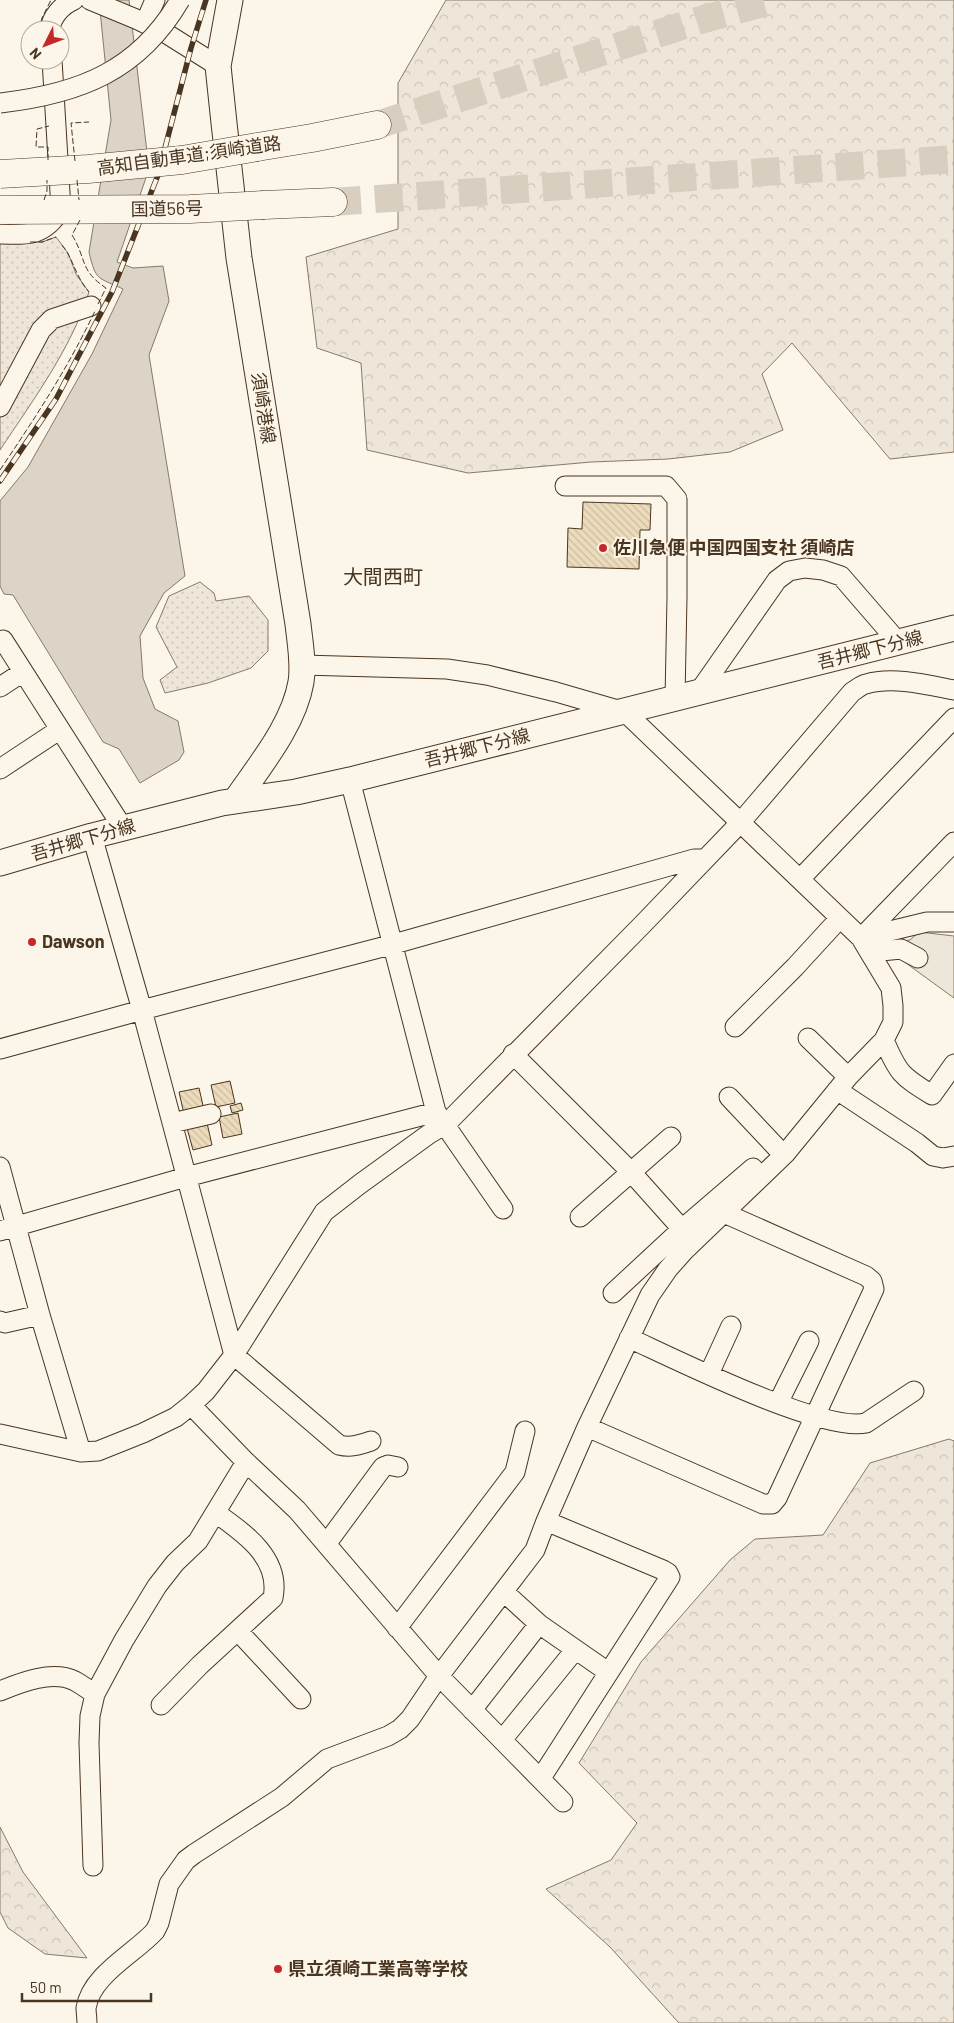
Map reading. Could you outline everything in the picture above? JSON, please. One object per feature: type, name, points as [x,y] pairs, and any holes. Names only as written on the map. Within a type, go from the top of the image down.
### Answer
[{"type":"highway","name":"高知自動車道;須崎道路","points":[[0,174],[88,169],[173,161],[377,125]]},
{"type":"highway","name":"国道56号","points":[[0,210],[190,209],[333,202]]},
{"type":"main road","name":"須崎港線","points":[[230,0],[218,66],[239,258],[298,624],[302,665],[297,698],[289,718],[236,800]]},
{"type":"main road","name":"吾井郷下分線","points":[[2,858],[236,800],[296,792],[350,780],[954,628]]},
{"type":"street","points":[[53,20],[60,9],[74,0]]},
{"type":"street","points":[[140,21],[155,0]]},
{"type":"street","points":[[0,103],[48,96],[76,88],[124,64],[158,32],[180,0]]},
{"type":"street","points":[[92,1],[140,21],[191,48],[218,66]]},
{"type":"street","points":[[0,234],[38,232],[53,222],[61,209],[53,70]]},
{"type":"street","points":[[0,406],[41,330],[52,319],[91,306]]},
{"type":"street","points":[[565,486],[666,486],[677,499],[677,597],[686,696]]},
{"type":"street","points":[[686,696],[776,580],[789,572],[805,568],[823,570],[841,576],[899,643]]},
{"type":"street","points":[[3,640],[123,828]]},
{"type":"street","points":[[87,2023],[86,2008],[92,1990],[102,1978],[155,1931],[159,1923],[164,1897],[169,1884],[186,1860],[205,1845],[282,1798],[327,1759],[388,1736],[400,1729],[410,1719],[439,1676],[531,1556],[629,1338],[650,1295],[668,1269],[724,1213],[884,1040],[893,1022],[891,988],[866,945],[800,879],[625,712],[556,692],[466,671],[302,665]]},
{"type":"street","points":[[0,686],[23,672]]},
{"type":"street","points":[[0,1434],[81,1452],[98,1451],[176,1417],[206,1391],[234,1355],[324,1212],[430,1134],[441,1118],[513,1054],[643,924],[740,823],[852,692],[865,684],[888,682],[915,682],[954,690]]},
{"type":"street","points":[[800,879],[954,718]]},
{"type":"street","points":[[0,768],[59,730]]},
{"type":"street","points":[[350,780],[441,1118],[503,1209]]},
{"type":"street","points":[[92,836],[142,1010],[234,1355],[339,1445],[348,1447],[371,1441]]},
{"type":"street","points":[[866,945],[954,842]]},
{"type":"street","points":[[0,1049],[394,944],[694,859],[705,858]]},
{"type":"street","points":[[735,1027],[795,967],[840,918]]},
{"type":"street","points":[[866,945],[927,922],[954,922]]},
{"type":"street","points":[[866,945],[902,949],[918,958]]},
{"type":"street","points":[[808,1038],[842,1084],[933,1156],[943,1158],[954,1156]]},
{"type":"street","points":[[884,1040],[895,1067],[907,1080],[932,1095],[954,1064]]},
{"type":"street","points":[[513,1054],[632,1173],[682,1229]]},
{"type":"street","points":[[729,1097],[781,1151]]},
{"type":"street","points":[[172,1123],[211,1114]]},
{"type":"street","points":[[8,1228],[186,1177],[441,1118]]},
{"type":"street","points":[[580,1217],[671,1137]]},
{"type":"street","points":[[613,1293],[682,1229],[781,1151]]},
{"type":"street","points":[[0,1168],[8,1228],[40,1315],[81,1452]]},
{"type":"street","points":[[588,1428],[763,1504],[772,1504],[777,1498],[874,1289],[872,1281],[866,1276],[724,1213]]},
{"type":"street","points":[[0,1321],[5,1323],[40,1315]]},
{"type":"street","points":[[709,1374],[731,1326]]},
{"type":"street","points":[[629,1338],[778,1403],[816,1417],[858,1425],[866,1423],[914,1391]]},
{"type":"street","points":[[778,1403],[809,1341]]},
{"type":"street","points":[[191,1405],[246,1462],[297,1510],[439,1676],[563,1802]]},
{"type":"street","points":[[397,1628],[515,1472],[525,1431]]},
{"type":"street","points":[[93,1866],[89,1743],[90,1716],[95,1694],[124,1640],[157,1586],[175,1563],[198,1541],[246,1462]]},
{"type":"street","points":[[327,1543],[383,1467],[388,1465],[398,1466]]},
{"type":"street","points":[[161,1705],[200,1665],[273,1598],[274,1580],[267,1561],[259,1548],[246,1534],[216,1512]]},
{"type":"street","points":[[541,1778],[670,1577],[663,1570],[546,1521]]},
{"type":"street","points":[[504,1592],[539,1624],[608,1672]]},
{"type":"street","points":[[472,1710],[539,1624]]},
{"type":"street","points":[[238,1631],[301,1699]]},
{"type":"street","points":[[502,1740],[575,1650]]},
{"type":"street","points":[[0,1691],[46,1677],[76,1681],[95,1694]]},
{"type":"green space","points":[[446,0],[954,0],[954,452],[890,459],[792,343],[762,374],[783,430],[730,452],[668,459],[591,462],[468,473],[367,450],[361,363],[317,348],[306,257],[398,229],[398,83]]},
{"type":"green space","points":[[56,237],[68,253],[76,274],[89,292],[62,354],[0,450],[0,242],[42,242]]},
{"type":"green space","points":[[200,582],[214,593],[216,601],[249,596],[268,620],[268,651],[251,668],[208,683],[165,693],[160,680],[177,667],[156,627],[169,596]]},
{"type":"green space","points":[[949,1439],[954,1441],[954,2023],[679,2023],[610,1947],[546,1889],[611,1860],[637,1823],[579,1763],[641,1662],[730,1560],[755,1539],[823,1535],[870,1463]]},
{"type":"green space","points":[[0,1827],[23,1872],[87,1958],[45,1954],[8,1928],[0,1912]]},
{"type":"shaded area","points":[[99,0],[129,0],[149,169],[117,262],[133,268],[163,266],[169,301],[149,355],[185,576],[164,593],[140,636],[143,678],[155,709],[178,721],[184,752],[179,760],[140,783],[119,749],[103,742],[13,595],[4,594],[0,586],[0,501],[28,467],[92,354],[123,289],[103,280],[96,274],[89,252],[111,120]]},
{"type":"shaded area","points":[[919,932],[954,936],[954,998],[899,958],[894,942],[910,940]]},
{"type":"building","name":"佐川急便 中国四国支社 須崎店","points":[[583,502],[651,504],[650,530],[640,530],[639,569],[567,567],[568,528],[582,529]]},
{"type":"building","points":[[230,1081],[235,1103],[216,1107],[211,1085]]},
{"type":"building","points":[[199,1088],[204,1110],[184,1114],[179,1092]]},
{"type":"building","points":[[241,1103],[243,1110],[232,1113],[230,1106]]},
{"type":"building","points":[[238,1113],[242,1134],[223,1138],[219,1117]]},
{"type":"building","points":[[207,1123],[212,1145],[193,1150],[187,1128]]},
{"type":"tunnel","points":[[377,125],[697,21],[774,0]]},
{"type":"tunnel","points":[[333,202],[954,159]]},
{"type":"railway","points":[[0,481],[56,399],[112,292],[158,175],[191,48],[206,0]]},
{"type":"fence","points":[[42,20],[51,0]]},
{"type":"fence","points":[[75,161],[71,123],[89,122]]},
{"type":"fence","points":[[48,160],[48,147],[36,147],[37,129],[49,126]]},
{"type":"fence","points":[[44,200],[47,191],[47,180]]},
{"type":"fence","points":[[77,180],[79,200]]},
{"type":"fence","points":[[80,220],[72,235],[87,270],[97,282],[106,288],[98,304]]},
{"type":"fence","points":[[30,242],[42,242],[56,237]]},
{"type":"fence","points":[[62,245],[89,292]]},
{"type":"fence","points":[[0,470],[62,373],[95,311]]},
{"type":"place","name":"佐川急便 中国四国支社 須崎店","points":[[603,548]]},
{"type":"place","name":"Dawson","points":[[32,942]]},
{"type":"place","name":"県立須崎工業高等学校","points":[[278,1969]]},
{"type":"district","name":"大間西町","points":[[383,577]]}]
